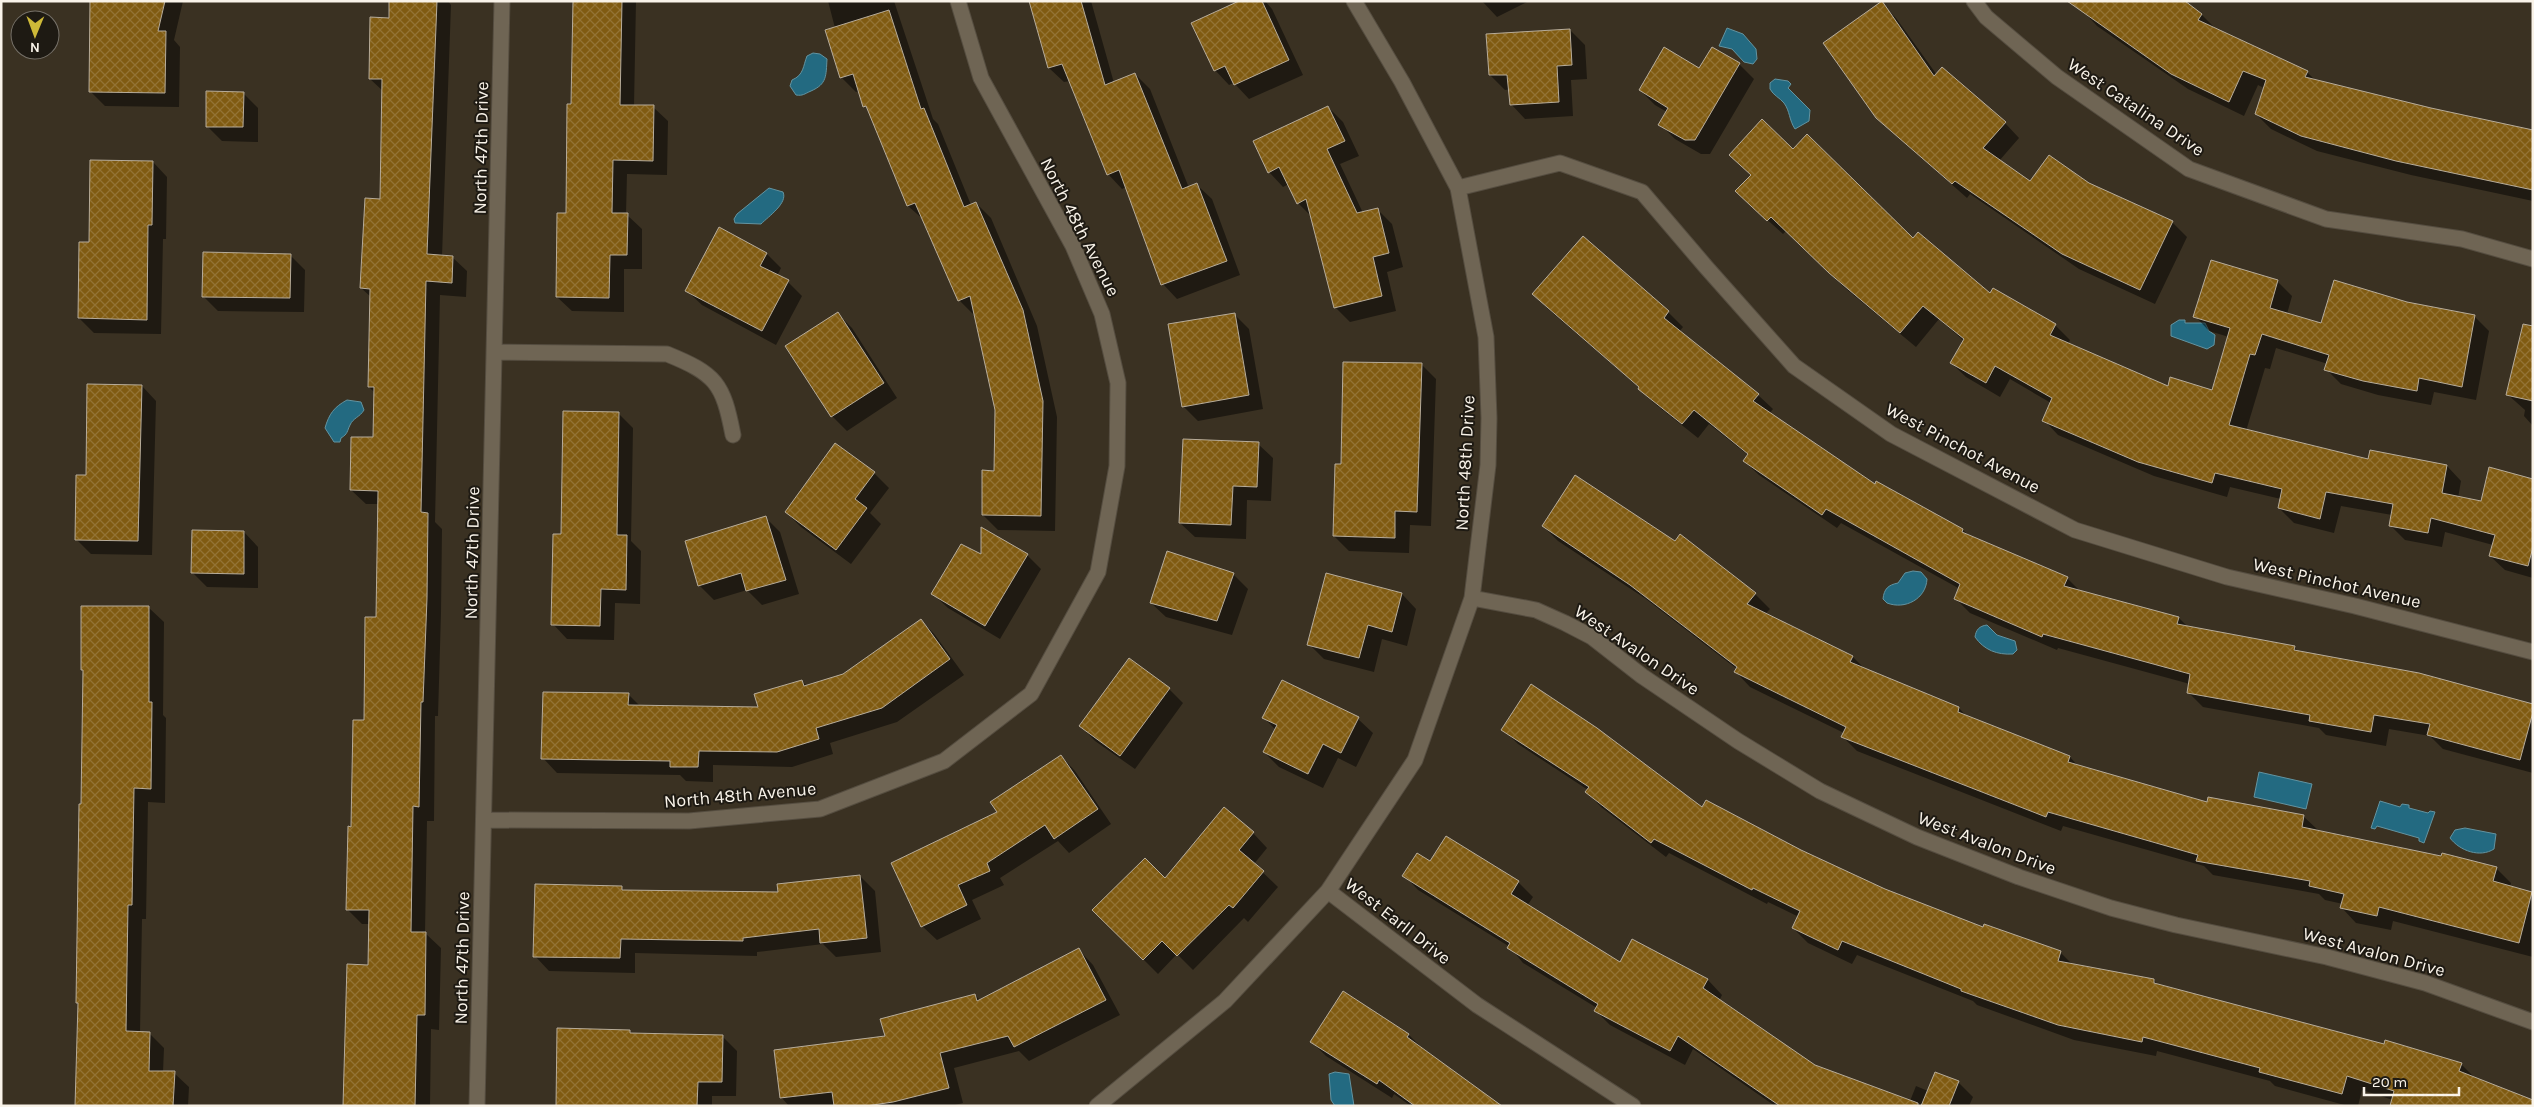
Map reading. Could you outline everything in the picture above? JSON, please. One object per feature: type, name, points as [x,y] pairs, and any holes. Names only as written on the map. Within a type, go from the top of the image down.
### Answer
[{"type":"street","name":"North 47th Drive","points":[[477,1106],[502,1]]},
{"type":"street","name":"North 48th Avenue","points":[[484,820],[689,821],[820,809],[944,761],[1031,694],[1098,572],[1116,466],[1118,383],[1102,314],[1073,246],[981,78],[958,1]]},
{"type":"street","name":"North 48th Drive","points":[[1328,891],[1415,760],[1472,598],[1488,465],[1490,418],[1486,337],[1458,188],[1402,82],[1354,1]]},
{"type":"street","name":"West Catalina Drive","points":[[1974,1],[1986,17],[2057,77],[2189,169],[2326,219],[2462,239],[2533,259]]},
{"type":"street","name":"West Pinchot Avenue","points":[[1458,188],[1560,163],[1642,192],[1794,366],[1891,434],[2075,530],[2227,577],[2355,606],[2533,652]]},
{"type":"street","points":[[495,352],[666,354],[692,364],[716,381],[727,404],[733,435]]},
{"type":"street","name":"West Avalon Drive","points":[[1472,598],[1536,610],[1565,622],[1592,637],[1642,676],[1738,740],[1820,791],[1917,837],[2019,877],[2111,908],[2176,925],[2327,957],[2425,983],[2533,1022]]},
{"type":"street","name":"West Earll Drive","points":[[1097,1106],[1225,1001],[1328,891],[1476,1005],[1632,1106]]},
{"type":"water","points":[[1727,28],[1743,34],[1756,49],[1757,59],[1753,64],[1744,62],[1732,49],[1719,46]]},
{"type":"water","points":[[813,53],[820,54],[827,59],[825,79],[816,88],[804,94],[796,95],[790,86],[792,80],[799,76],[807,56]]},
{"type":"water","points":[[1775,79],[1788,81],[1791,84],[1788,88],[1810,110],[1809,121],[1795,129],[1786,106],[1770,89],[1770,83]]},
{"type":"water","points":[[769,188],[783,192],[783,201],[777,209],[761,224],[735,223],[734,219],[737,214]]},
{"type":"water","points":[[2179,320],[2185,320],[2185,323],[2205,323],[2209,331],[2215,335],[2214,345],[2207,349],[2171,336],[2171,325]]},
{"type":"water","points":[[347,400],[361,402],[364,410],[351,423],[340,442],[334,442],[325,428],[333,411]]},
{"type":"water","points":[[1921,572],[1927,579],[1926,586],[1919,597],[1907,604],[1894,605],[1887,603],[1883,599],[1887,588],[1898,583],[1905,573]]},
{"type":"water","points":[[1987,625],[1997,635],[2015,641],[2017,650],[2013,654],[2002,654],[1991,651],[1982,645],[1975,635],[1980,627]]},
{"type":"water","points":[[2259,772],[2312,784],[2306,809],[2254,797]]},
{"type":"water","points":[[2380,801],[2400,807],[2402,804],[2409,805],[2409,808],[2428,813],[2430,811],[2435,812],[2424,843],[2419,841],[2419,838],[2377,826],[2375,829],[2371,828]]},
{"type":"water","points":[[2465,828],[2496,834],[2494,849],[2483,853],[2470,852],[2454,843],[2450,838],[2455,830]]},
{"type":"water","points":[[1335,1072],[1349,1074],[1354,1106],[1335,1106],[1331,1100],[1329,1074]]},
{"type":"building","points":[[90,1],[165,1],[158,31],[166,31],[165,93],[89,92]]},
{"type":"building","points":[[389,1],[437,1],[427,254],[453,256],[452,283],[426,281],[421,512],[428,513],[427,598],[423,702],[421,702],[419,807],[413,806],[411,932],[426,932],[425,1015],[417,1015],[415,1106],[343,1106],[347,964],[368,965],[369,910],[346,910],[348,826],[351,827],[353,720],[364,720],[365,617],[376,617],[378,491],[350,490],[351,437],[373,437],[374,387],[368,387],[370,289],[360,288],[365,198],[380,199],[382,79],[369,79],[370,17],[389,18]]},
{"type":"building","points":[[573,1],[622,1],[620,105],[654,105],[653,161],[613,160],[612,213],[628,213],[627,255],[610,255],[609,298],[556,297],[557,213],[566,213],[567,104],[571,104]]},
{"type":"building","points":[[1029,1],[1081,1],[1105,85],[1135,73],[1182,189],[1197,183],[1227,261],[1161,285],[1119,170],[1107,175],[1062,64],[1048,68]]},
{"type":"building","points":[[1239,1],[1262,1],[1289,60],[1234,85],[1225,66],[1214,71],[1191,23]]},
{"type":"building","points":[[1882,1],[1934,76],[1942,67],[2006,122],[1983,148],[2030,181],[2049,155],[2089,183],[2173,221],[2140,290],[2062,254],[1955,181],[1952,184],[1876,118],[1823,43]]},
{"type":"building","points":[[2067,1],[2185,1],[2202,14],[2198,20],[2308,71],[2305,77],[2431,108],[2533,130],[2533,190],[2396,161],[2301,136],[2255,114],[2266,80],[2243,71],[2229,102],[2171,74]]},
{"type":"building","points":[[889,10],[921,109],[924,108],[964,207],[976,202],[1023,310],[1043,401],[1041,516],[982,515],[982,470],[994,471],[995,410],[970,296],[958,301],[915,203],[907,206],[866,106],[863,107],[853,74],[840,78],[825,30]]},
{"type":"building","points":[[1570,29],[1572,65],[1557,66],[1559,102],[1510,105],[1507,75],[1489,75],[1486,34]]},
{"type":"building","points":[[1664,47],[1699,68],[1712,47],[1740,63],[1695,140],[1685,140],[1658,125],[1668,108],[1639,90]]},
{"type":"building","points":[[206,91],[244,92],[243,127],[206,127]]},
{"type":"building","points":[[1328,106],[1345,141],[1327,149],[1357,213],[1378,208],[1389,253],[1373,257],[1382,296],[1334,308],[1306,199],[1297,204],[1279,167],[1268,173],[1253,141]]},
{"type":"building","points":[[1762,119],[1793,149],[1807,134],[1913,238],[1918,232],[1990,293],[1993,288],[2056,324],[2050,335],[2168,386],[2170,377],[2212,390],[2230,328],[2193,317],[2211,260],[2278,280],[2270,308],[2321,323],[2334,280],[2407,302],[2475,315],[2462,387],[2419,378],[2417,391],[2363,381],[2324,370],[2329,355],[2262,334],[2255,355],[2250,354],[2229,425],[2368,459],[2370,450],[2447,465],[2442,493],[2481,501],[2489,467],[2533,479],[2533,547],[2528,566],[2489,556],[2495,535],[2431,518],[2428,533],[2389,526],[2393,504],[2326,492],[2320,519],[2278,508],[2282,489],[2215,473],[2212,483],[2138,462],[2042,421],[2052,398],[1995,366],[1986,383],[1950,363],[1964,339],[1923,306],[1900,333],[1829,273],[1771,217],[1767,221],[1735,191],[1751,175],[1729,155]]},
{"type":"building","points":[[90,160],[153,161],[152,225],[148,225],[147,320],[78,318],[79,242],[89,242]]},
{"type":"building","points":[[719,227],[767,253],[760,266],[789,280],[762,331],[685,291]]},
{"type":"building","points":[[1583,236],[1669,311],[1664,318],[1759,394],[1753,401],[1875,484],[1876,481],[1963,529],[1962,532],[2068,577],[2064,586],[2179,617],[2177,624],[2295,646],[2294,650],[2419,673],[2533,704],[2533,712],[2520,760],[2427,735],[2430,724],[2374,715],[2371,732],[2309,721],[2310,715],[2187,693],[2190,674],[2043,634],[2042,637],[1954,599],[1960,584],[1826,509],[1822,515],[1743,461],[1748,454],[1694,410],[1682,424],[1638,389],[1639,387],[1532,294]]},
{"type":"building","points":[[203,252],[291,254],[290,298],[202,297]]},
{"type":"building","points":[[838,312],[884,383],[831,417],[785,346]]},
{"type":"building","points":[[1235,313],[1249,395],[1182,407],[1168,324]]},
{"type":"building","points":[[2523,324],[2533,326],[2533,401],[2506,395]]},
{"type":"building","points":[[1343,362],[1422,363],[1417,512],[1395,511],[1395,538],[1333,536],[1335,464],[1341,464]]},
{"type":"building","points":[[87,384],[142,385],[138,541],[75,540],[76,475],[86,475]]},
{"type":"building","points":[[563,411],[619,412],[617,535],[627,535],[626,590],[601,589],[600,626],[551,625],[553,534],[561,534]]},
{"type":"building","points":[[1183,439],[1259,442],[1257,487],[1233,486],[1231,525],[1179,523]]},
{"type":"building","points":[[835,443],[875,472],[855,499],[867,508],[836,550],[785,512]]},
{"type":"building","points":[[1575,475],[1675,541],[1680,534],[1756,593],[1747,604],[1853,656],[1850,662],[1959,707],[1958,712],[2070,756],[2068,762],[2207,802],[2208,797],[2304,815],[2302,827],[2441,856],[2442,853],[2497,867],[2493,881],[2532,892],[2519,943],[2379,907],[2377,916],[2340,908],[2344,894],[2309,886],[2310,881],[2196,861],[2198,855],[2048,812],[2046,817],[1841,737],[1846,727],[1734,672],[1737,667],[1630,585],[1542,526]]},
{"type":"building","points":[[766,516],[786,580],[746,591],[741,573],[698,586],[685,541]]},
{"type":"building","points":[[981,527],[1028,554],[985,626],[931,594],[961,544],[981,554]]},
{"type":"building","points":[[192,530],[244,531],[244,574],[191,573]]},
{"type":"building","points":[[1167,551],[1234,573],[1217,621],[1150,603]]},
{"type":"building","points":[[1326,573],[1402,593],[1392,632],[1368,625],[1359,658],[1307,645]]},
{"type":"building","points":[[81,606],[149,606],[149,702],[152,702],[151,789],[134,788],[132,905],[128,905],[126,1031],[150,1032],[149,1071],[175,1071],[173,1106],[75,1106],[78,1003],[76,1003],[79,804],[81,804],[83,670],[81,670]]},
{"type":"building","points":[[921,619],[950,659],[882,708],[816,728],[819,739],[777,752],[699,751],[698,767],[670,767],[670,761],[541,759],[543,692],[629,693],[628,705],[758,707],[754,694],[802,680],[804,686],[843,674]]},
{"type":"building","points":[[1129,658],[1170,688],[1120,756],[1079,726]]},
{"type":"building","points":[[1282,680],[1359,717],[1341,753],[1323,744],[1308,774],[1263,752],[1277,725],[1262,718]]},
{"type":"building","points":[[1531,684],[1597,728],[1702,807],[1706,800],[1801,850],[1885,889],[1983,927],[1984,924],[2061,951],[2058,961],[2154,979],[2154,983],[2384,1044],[2385,1040],[2462,1063],[2459,1071],[2533,1100],[2533,1106],[2390,1106],[2394,1091],[2347,1076],[2342,1094],[2259,1072],[2260,1068],[2143,1037],[2142,1042],[2058,1025],[1961,991],[1961,989],[1842,941],[1838,950],[1792,928],[1800,911],[1753,888],[1752,890],[1654,839],[1651,843],[1585,792],[1589,787],[1501,730]]},
{"type":"building","points":[[1061,755],[1098,809],[1054,839],[1045,825],[987,863],[990,871],[958,885],[967,905],[921,927],[891,863],[997,812],[990,802]]},
{"type":"building","points":[[1224,807],[1254,832],[1239,850],[1264,871],[1233,908],[1229,905],[1177,956],[1162,941],[1143,960],[1092,910],[1145,858],[1165,878]]},
{"type":"building","points":[[1446,836],[1519,881],[1511,894],[1620,962],[1632,939],[1708,979],[1703,988],[1815,1065],[1918,1103],[1918,1106],[1780,1106],[1678,1036],[1670,1051],[1594,1011],[1598,1004],[1507,948],[1510,943],[1402,876],[1417,853],[1430,861]]},
{"type":"building","points":[[860,875],[867,938],[820,943],[819,929],[743,938],[743,941],[621,939],[620,958],[533,957],[535,884],[622,886],[622,890],[778,892],[777,884]]},
{"type":"building","points":[[1079,948],[1106,1000],[1014,1047],[1008,1036],[940,1053],[949,1088],[893,1102],[866,1106],[834,1106],[832,1092],[780,1098],[774,1050],[885,1036],[880,1019],[975,994],[977,1001]]},
{"type":"building","points":[[1343,991],[1409,1034],[1407,1037],[1502,1106],[1415,1106],[1379,1080],[1377,1084],[1310,1042]]},
{"type":"building","points":[[557,1028],[630,1030],[630,1033],[723,1035],[722,1082],[698,1082],[697,1106],[556,1106]]},
{"type":"building","points":[[1935,1072],[1959,1081],[1949,1106],[1921,1106]]}]
